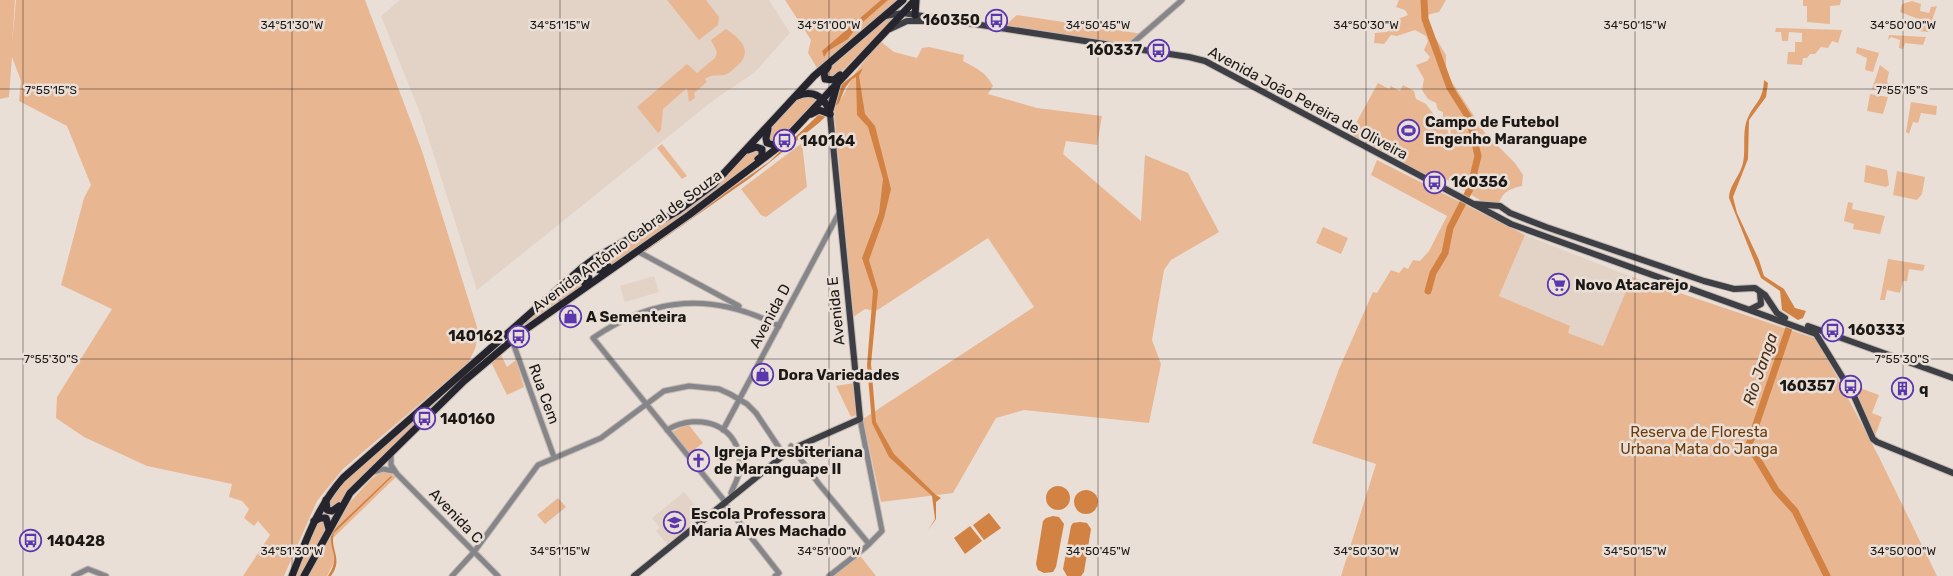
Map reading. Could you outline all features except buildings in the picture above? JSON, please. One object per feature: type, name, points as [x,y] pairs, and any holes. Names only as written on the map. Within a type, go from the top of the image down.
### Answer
[{"type":"highway","name":"Avenida Antônio Cabral de Souza","points":[[292,576],[313,522],[326,497],[343,478],[465,369],[552,297],[595,258],[696,199],[723,176],[814,76],[903,0]]},
{"type":"highway","name":"Avenida Antônio Cabral de Souza","points":[[304,576],[346,499],[464,381],[512,340],[722,190],[786,139],[883,32],[916,0]]},
{"type":"highway","points":[[915,15],[914,6],[916,0]]},
{"type":"highway","points":[[841,52],[826,69],[825,79],[838,78],[872,45]]},
{"type":"highway","points":[[806,117],[827,106],[839,80]]},
{"type":"highway","points":[[795,97],[807,93],[822,98],[830,114]]},
{"type":"highway","points":[[827,106],[830,114]]},
{"type":"highway","points":[[769,126],[766,138],[767,143],[774,145],[786,139]]},
{"type":"highway","points":[[722,190],[728,182],[760,158],[763,153],[759,148],[747,150]]},
{"type":"highway","points":[[644,231],[598,260],[597,269],[602,271],[606,269],[648,240],[662,234]]},
{"type":"highway","points":[[548,314],[588,281],[589,275],[585,272],[552,297]]},
{"type":"highway","points":[[326,497],[325,506],[329,511],[335,509],[346,499]]},
{"type":"highway","points":[[313,522],[324,517],[328,522],[329,529]]},
{"type":"main road","name":"Avenida João Pereira de Oliveira","points":[[884,17],[903,13],[1127,49],[1188,56],[1213,65],[1496,217],[1796,325],[1812,332],[1826,348]]},
{"type":"main road","name":"Avenida João Pereira de Oliveira","points":[[883,32],[907,21],[947,21]]},
{"type":"main road","name":"Avenida E","points":[[830,114],[860,418]]},
{"type":"main road","name":"Avenida João Pereira de Oliveira","points":[[1471,204],[1500,206],[1530,221],[1704,281],[1734,289],[1752,287],[1759,289]]},
{"type":"main road","points":[[1496,217],[1495,211],[1500,206]]},
{"type":"main road","points":[[1751,309],[1759,307],[1762,302],[1759,289]]},
{"type":"main road","points":[[1759,289],[1781,316],[1953,378]]},
{"type":"main road","points":[[1835,337],[1827,340],[1826,348],[1854,396],[1873,439],[1953,472]]},
{"type":"main road","points":[[634,576],[782,452],[860,418]]},
{"type":"main road","points":[[629,576],[792,448]]},
{"type":"street","points":[[1127,49],[1182,0]]},
{"type":"street","name":"Avenida D","points":[[723,430],[839,213]]},
{"type":"street","points":[[637,251],[779,326]]},
{"type":"street","points":[[753,313],[722,304],[697,302],[663,306],[631,315],[593,338],[723,501],[777,575]]},
{"type":"street","name":"Rua Cem","points":[[512,340],[554,457]]},
{"type":"street","points":[[452,576],[474,552],[538,465],[601,438],[664,391],[688,386],[719,389],[740,399],[756,413],[782,452]]},
{"type":"street","name":"Avenida E","points":[[860,418],[882,527],[881,534],[869,544]]},
{"type":"street","points":[[667,430],[678,424],[690,421],[707,422],[723,430],[733,441],[740,461],[739,475],[731,493]]},
{"type":"street","points":[[792,448],[869,544],[829,576]]},
{"type":"street","points":[[391,454],[391,465],[397,474]]},
{"type":"street","points":[[371,473],[388,469],[397,474]]},
{"type":"street","name":"Avenida C","points":[[397,474],[498,576]]},
{"type":"street","points":[[74,576],[88,569],[106,576]]},
{"type":"shaded area","points":[[400,0],[769,0],[790,33],[754,73],[715,99],[477,290],[421,115],[381,16]]},
{"type":"shaded area","points":[[881,0],[888,0],[856,28],[848,39],[828,51],[824,57],[822,51]]},
{"type":"shaded area","points":[[863,68],[859,76],[865,114],[875,126],[891,189],[884,218],[869,260],[878,291],[871,364],[876,422],[894,454],[941,498],[936,502],[936,519],[928,530],[935,519],[932,496],[889,457],[872,423],[867,365],[873,291],[862,258],[879,213],[883,179],[868,127],[857,115],[856,77],[845,88],[839,103],[820,122],[750,178],[643,253],[641,251],[769,162],[834,100],[842,84]]},
{"type":"shaded area","points":[[1764,80],[1768,83],[1766,97],[1749,120],[1748,159],[1733,197],[1737,213],[1759,260],[1764,276],[1784,289],[1795,308],[1806,311],[1803,318],[1798,320],[1782,310],[1780,291],[1761,278],[1729,198],[1729,194],[1743,164],[1744,135],[1748,116],[1762,94]]},
{"type":"shaded area","points":[[1525,235],[1632,277],[1603,346],[1567,333],[1570,327],[1499,296]]},
{"type":"shaded area","points":[[654,276],[659,292],[625,302],[620,286]]},
{"type":"shaded area","points":[[391,476],[334,533],[333,544],[336,564],[331,576],[328,576],[334,563],[331,544],[332,532]]},
{"type":"shaded area","points":[[1058,486],[1066,490],[1070,498],[1066,506],[1058,510],[1050,506],[1046,498],[1050,490]]},
{"type":"shaded area","points":[[1086,490],[1094,494],[1098,502],[1094,510],[1086,514],[1078,510],[1074,502],[1078,494]]},
{"type":"shaded area","name":"Escola Professora Maria Alves Machado","points":[[684,492],[704,516],[668,545],[656,531],[660,528],[652,518]]},
{"type":"shaded area","points":[[989,513],[1001,528],[984,540],[973,525]]},
{"type":"shaded area","points":[[1053,516],[1059,517],[1064,524],[1056,567],[1053,572],[1044,573],[1038,570],[1036,564],[1043,521]]},
{"type":"shaded area","points":[[1073,523],[1087,523],[1091,529],[1084,572],[1081,576],[1067,576],[1063,569],[1071,526]]},
{"type":"shaded area","points":[[970,526],[982,541],[965,554],[954,538]]},
{"type":"green space","points":[[0,0],[15,0],[12,44],[16,0],[365,0],[422,151],[477,327],[476,346],[469,362],[343,469],[317,501],[284,576],[243,576],[270,535],[258,521],[254,526],[244,518],[249,509],[242,501],[229,497],[232,484],[147,466],[84,437],[56,418],[57,397],[112,309],[61,285],[84,198],[91,185],[67,126],[19,101],[21,81],[12,57],[9,97],[0,99]]},
{"type":"green space","points":[[667,0],[706,0],[719,17],[718,25],[699,40]]},
{"type":"green space","points":[[785,0],[901,0],[817,68],[808,53],[811,40]]},
{"type":"green space","points":[[1399,0],[1446,0],[1439,12],[1427,15],[1429,27],[1446,55],[1446,72],[1485,133],[1515,163],[1523,175],[1522,186],[1508,191],[1499,203],[1488,205],[1444,178],[1441,183],[1350,134],[1378,83],[1389,89],[1391,86],[1400,91],[1403,85],[1414,91],[1416,99],[1426,104],[1437,119],[1446,125],[1450,138],[1451,126],[1443,117],[1443,112],[1438,110],[1436,103],[1428,99],[1422,90],[1424,79],[1416,65],[1427,61],[1430,57],[1424,50],[1428,41],[1426,36],[1415,30],[1397,36],[1391,35],[1384,44],[1374,43],[1375,33],[1387,32],[1393,28],[1393,21],[1408,15],[1405,10],[1396,7]]},
{"type":"green space","points":[[1803,0],[1841,0],[1840,5],[1830,6],[1830,24],[1807,22],[1807,6],[1803,6]]},
{"type":"green space","points":[[1912,1],[1921,4],[1920,11],[1929,13],[1931,7],[1937,6],[1928,32],[1918,31],[1921,20],[1900,12],[1902,4]]},
{"type":"green space","points":[[900,13],[838,75],[834,77],[825,75],[831,65],[883,19]]},
{"type":"green space","points":[[1017,15],[1143,34],[1127,49],[1001,29]]},
{"type":"green space","points":[[1776,28],[1842,30],[1838,43],[1832,41],[1828,48],[1821,47],[1815,54],[1810,54],[1807,58],[1803,58],[1802,65],[1787,64],[1788,52],[1795,52],[1795,42],[1802,42],[1802,33],[1789,32],[1788,41],[1782,41],[1781,32],[1775,32]]},
{"type":"green space","points":[[726,29],[741,41],[744,46],[745,56],[742,61],[728,74],[707,77],[705,79],[707,82],[694,93],[695,98],[689,102],[687,88],[663,109],[661,130],[658,133],[637,107],[687,64],[697,73],[715,58],[717,52],[711,40]]},
{"type":"green space","points":[[1889,35],[1926,37],[1923,45],[1905,43],[1903,49],[1899,48],[1900,40],[1891,37],[1888,40]]},
{"type":"green space","points":[[880,41],[894,52],[917,58],[922,48],[929,47],[964,55],[963,61],[980,71],[990,81],[993,86],[988,94],[1037,108],[1102,116],[1097,145],[1066,141],[1063,154],[1141,221],[1145,155],[1188,173],[1219,232],[1171,260],[1164,270],[1152,340],[1161,364],[1149,423],[1024,410],[996,418],[953,493],[881,502],[863,419],[1034,307],[988,238],[876,311],[865,309],[853,317],[834,109],[855,73]]},
{"type":"green space","points":[[1857,47],[1879,53],[1873,72],[1865,70],[1867,58],[1856,53]]},
{"type":"green space","points":[[1880,65],[1889,72],[1887,82],[1892,85],[1889,93],[1872,89]]},
{"type":"green space","points":[[1870,94],[1888,97],[1883,114],[1867,111]]},
{"type":"green space","points":[[808,95],[820,98],[785,137],[770,144],[766,136],[778,117],[795,101]]},
{"type":"green space","points":[[1911,102],[1937,106],[1936,115],[1921,113],[1918,123],[1913,122],[1909,134],[1906,132]]},
{"type":"green space","points":[[802,143],[807,187],[766,217],[761,215],[741,189]]},
{"type":"green space","points":[[662,144],[687,176],[682,179],[657,148]]},
{"type":"green space","points":[[761,148],[763,156],[637,251],[602,271],[598,261],[703,195],[750,150]]},
{"type":"green space","name":"Reserva de Floresta Urbana Mata do Janga","points":[[1377,160],[1525,235],[1499,296],[1570,326],[1568,333],[1603,346],[1632,277],[1817,339],[1879,457],[1937,576],[1341,576],[1376,464],[1312,443],[1339,369],[1373,292],[1377,293],[1391,270],[1399,273],[1404,267],[1408,269],[1413,260],[1420,261],[1429,251],[1447,216],[1371,175]]},
{"type":"green space","points":[[1866,165],[1887,170],[1889,185],[1886,187],[1864,182]]},
{"type":"green space","points":[[1897,171],[1925,177],[1922,194],[1917,200],[1893,195]]},
{"type":"green space","points":[[1848,202],[1853,203],[1852,209],[1885,216],[1880,234],[1853,229],[1854,224],[1844,221]]},
{"type":"green space","points":[[1323,227],[1348,238],[1341,254],[1316,243]]},
{"type":"green space","points":[[1888,259],[1925,265],[1923,271],[1909,269],[1907,281],[1903,281],[1900,293],[1887,290],[1885,300],[1880,300]]},
{"type":"green space","points":[[584,272],[590,278],[579,289],[499,351],[507,367],[516,360],[524,387],[507,395],[490,360],[348,491],[336,507],[328,509],[329,494],[484,352]]},
{"type":"green space","points":[[854,383],[856,415],[851,417],[836,386]]},
{"type":"green space","points":[[1860,388],[1879,395],[1872,413],[1882,417],[1875,436],[1857,393]]},
{"type":"green space","points":[[688,424],[703,443],[690,453],[672,432]]},
{"type":"green space","points":[[387,470],[396,477],[333,538],[334,562],[327,576],[305,576],[342,511],[370,480]]},
{"type":"green space","points":[[558,498],[566,507],[545,524],[537,515]]},
{"type":"green space","points":[[322,518],[328,529],[301,576],[291,576],[313,524]]},
{"type":"green space","points":[[858,553],[876,576],[829,576]]},
{"type":"waterway","points":[[1424,0],[1425,19],[1450,88],[1469,118],[1478,156],[1470,189],[1450,228],[1445,253],[1433,273],[1428,291]]},
{"type":"waterway","name":"Rio Janga","points":[[1789,328],[1749,445],[1776,490],[1795,511],[1827,576]]},
{"type":"place","name":"160350","points":[[996,20]]},
{"type":"place","name":"160337","points":[[1158,50]]},
{"type":"place","name":"Campo de Futebol Engenho Maranguape","points":[[1409,131]]},
{"type":"place","name":"140164","points":[[784,141]]},
{"type":"place","name":"160356","points":[[1435,182]]},
{"type":"place","name":"Novo Atacarejo","points":[[1559,285]]},
{"type":"place","name":"A Sementeira","points":[[570,317]]},
{"type":"place","name":"160333","points":[[1832,330]]},
{"type":"place","name":"140162","points":[[519,336]]},
{"type":"place","name":"Dora Variedades","points":[[762,375]]},
{"type":"place","name":"160357","points":[[1851,386]]},
{"type":"place","name":"q","points":[[1903,389]]},
{"type":"place","name":"140160","points":[[424,419]]},
{"type":"place","name":"Igreja Presbiteriana de Maranguape II","points":[[698,461]]},
{"type":"place","name":"Escola Professora Maria Alves Machado","points":[[675,523]]},
{"type":"place","name":"140428","points":[[31,541]]}]
